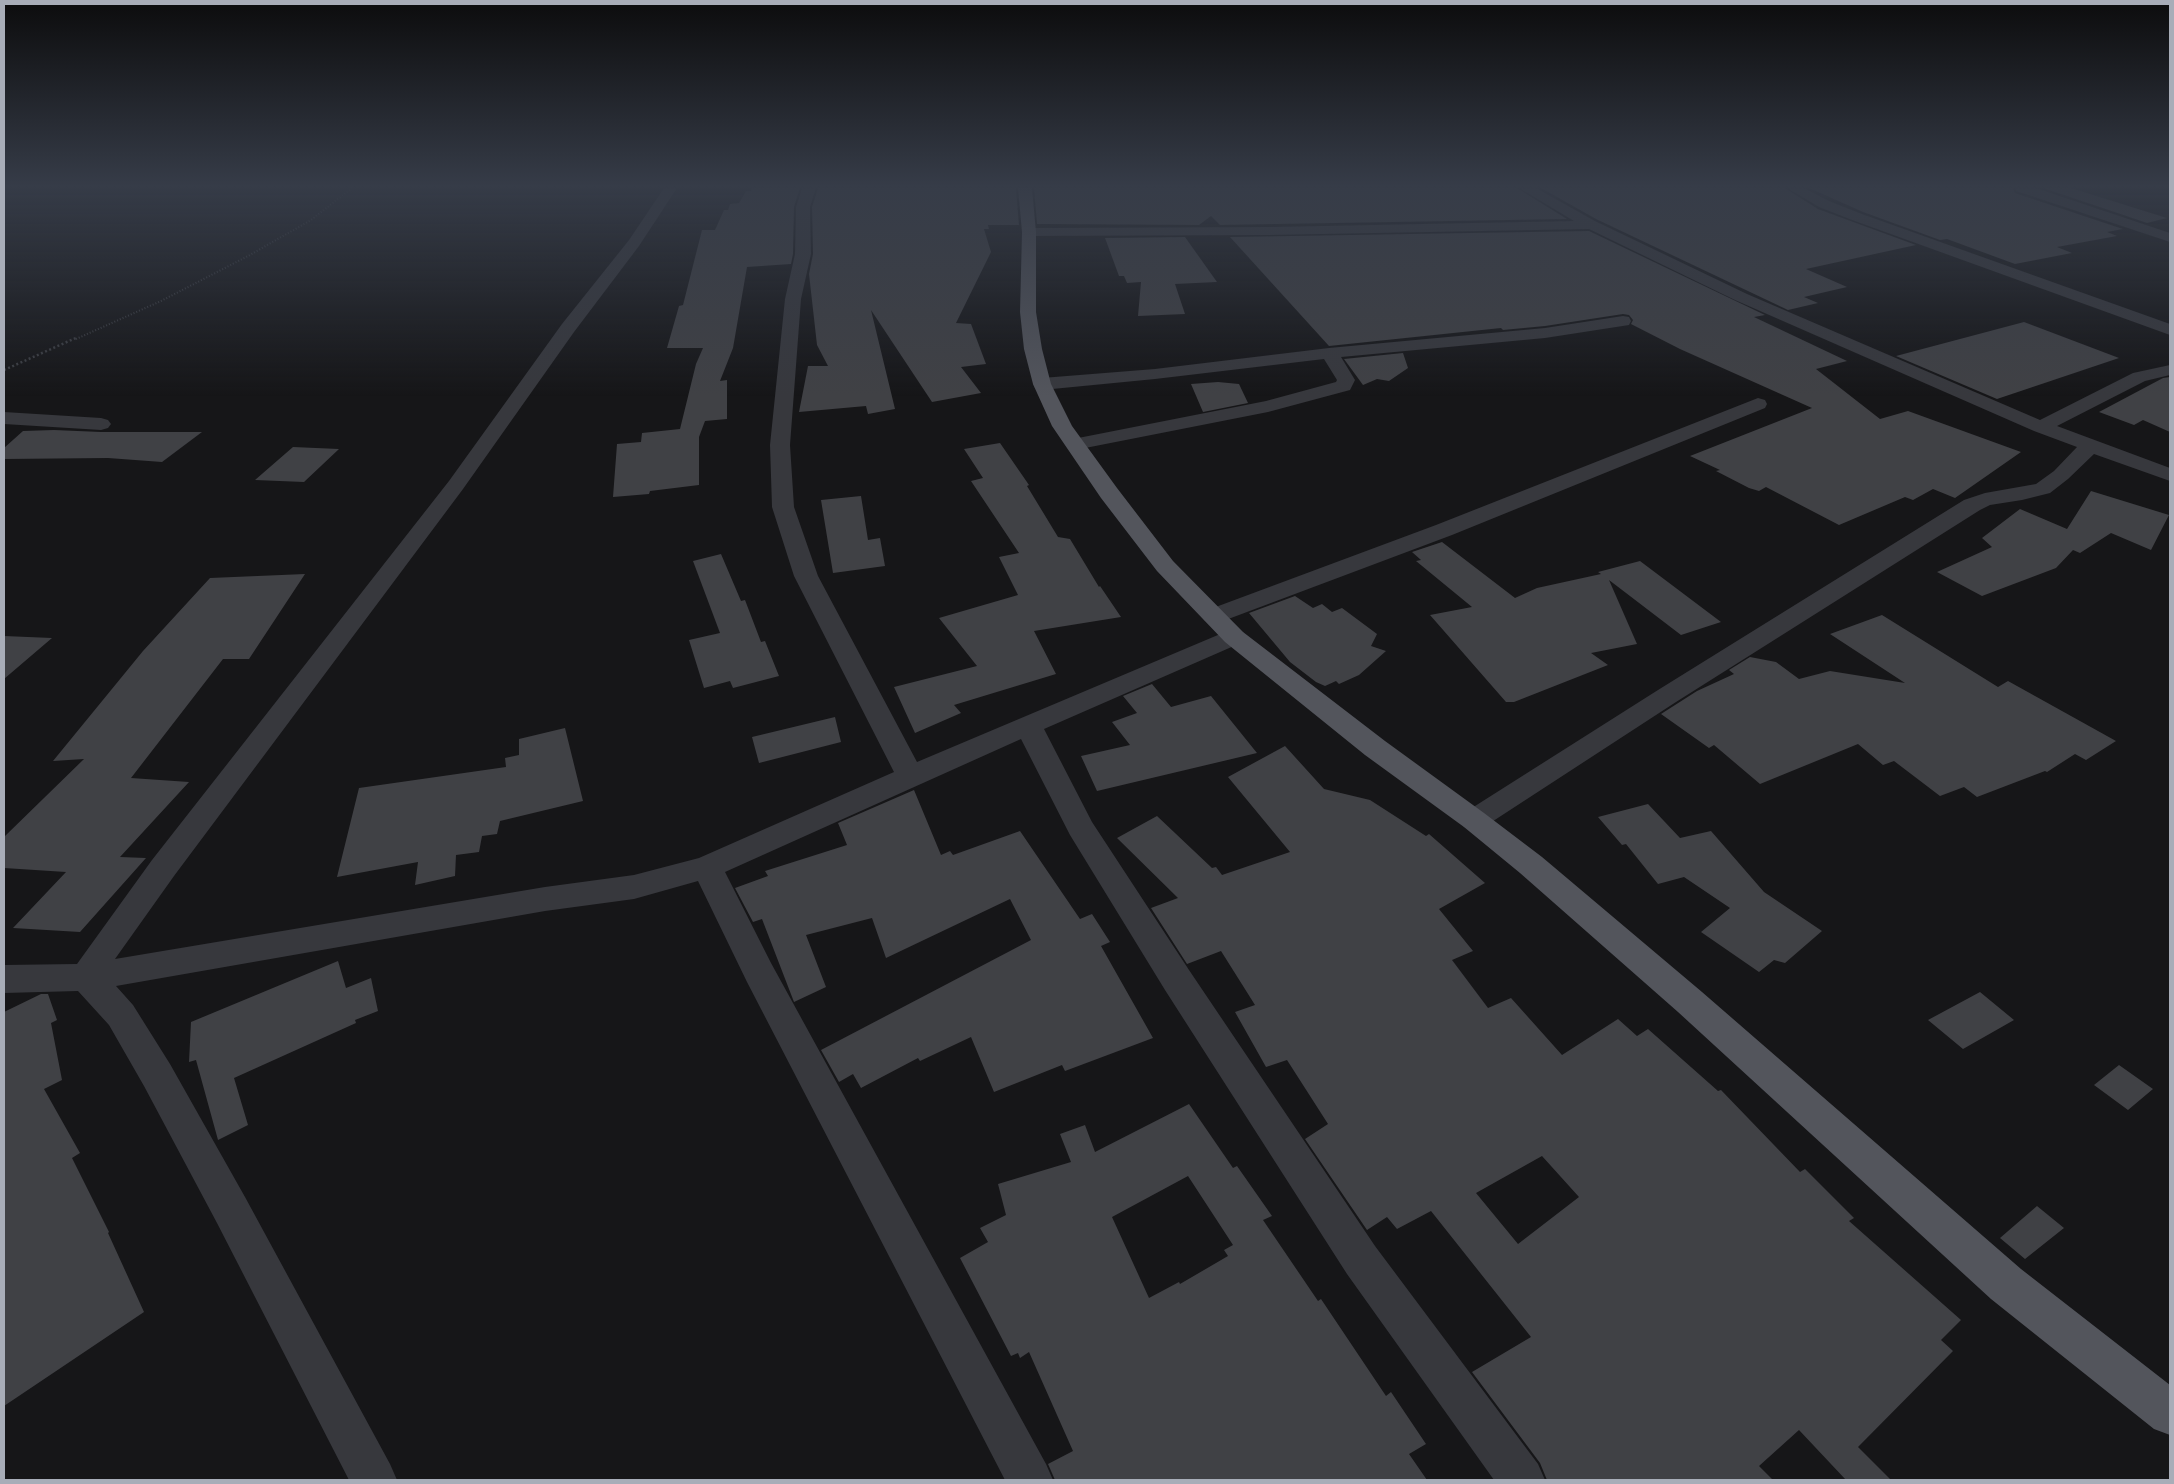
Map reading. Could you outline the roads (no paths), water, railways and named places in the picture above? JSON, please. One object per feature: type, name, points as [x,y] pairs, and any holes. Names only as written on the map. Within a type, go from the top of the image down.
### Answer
[{"type":"main road","points":[[1029,257],[1028,312],[1033,349],[1042,384],[1062,426],[1109,493],[1166,566],[1224,627],[1375,748],[1474,820],[1597,920],[2006,1284],[2170,1413]]},
{"type":"street","points":[[86,977],[111,939],[163,868],[456,485],[568,328],[623,257]]},
{"type":"street","points":[[802,257],[793,299],[780,445],[783,507],[806,576],[910,776]]},
{"type":"street","points":[[1659,257],[1741,297],[2041,427],[2170,475]]},
{"type":"street","points":[[1968,257],[2170,330]]},
{"type":"street","points":[[1042,384],[1155,374],[1329,353],[1545,333],[1623,321]]},
{"type":"street","points":[[1075,444],[1268,406],[1343,386],[1346,380],[1329,353]]},
{"type":"street","points":[[2041,427],[2139,377],[2170,370]]},
{"type":"street","points":[[4,979],[86,977],[157,967],[545,899],[634,887],[707,867],[1028,725],[1224,627],[1444,530],[1758,404]]},
{"type":"street","points":[[4,431],[13,418],[101,424]]},
{"type":"street","points":[[1474,820],[1667,696],[1972,505],[1985,499],[2043,489],[2061,475],[2090,446]]},
{"type":"street","points":[[1028,725],[1080,827],[1177,980],[1361,1260],[1522,1480]]},
{"type":"street","points":[[707,867],[759,972],[1030,1480]]},
{"type":"street","points":[[86,977],[121,1015],[157,1075],[374,1480]]}]
